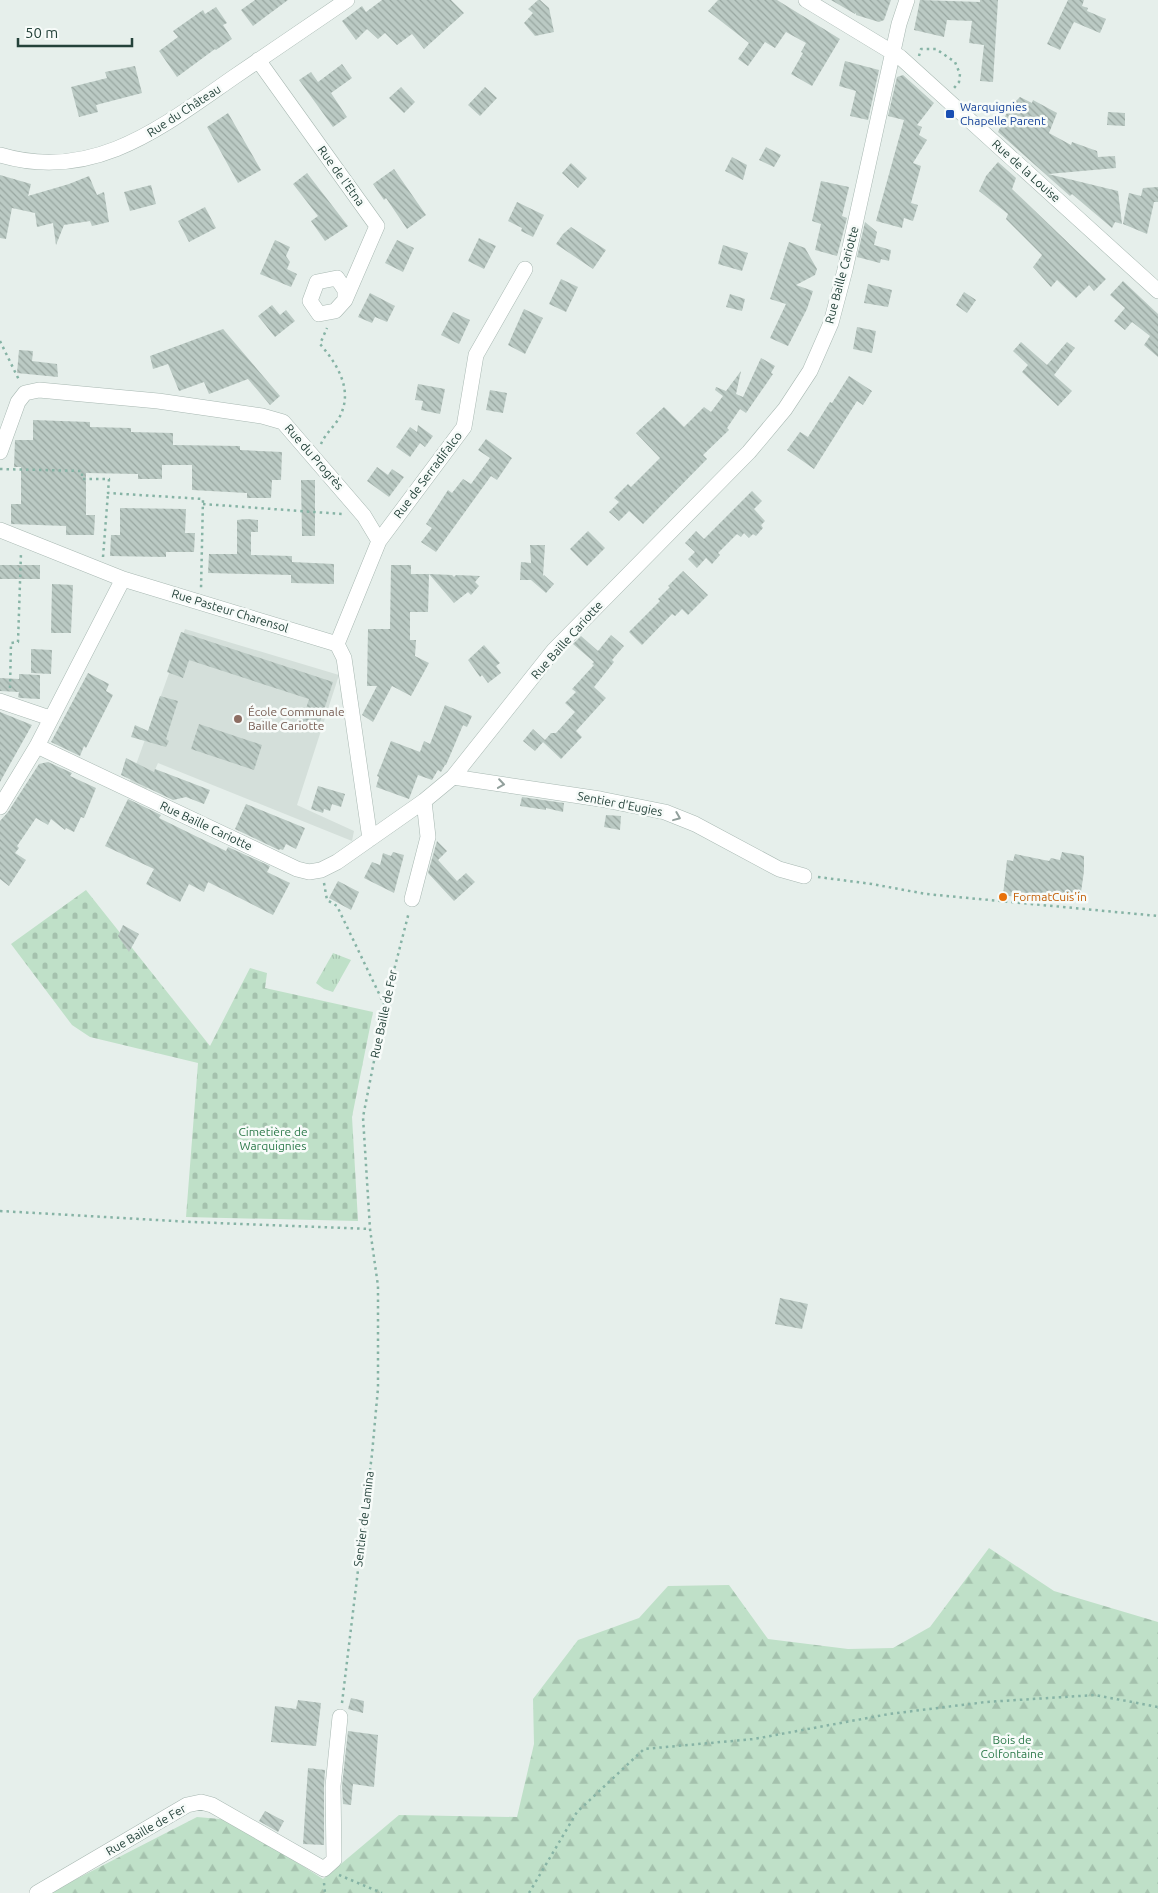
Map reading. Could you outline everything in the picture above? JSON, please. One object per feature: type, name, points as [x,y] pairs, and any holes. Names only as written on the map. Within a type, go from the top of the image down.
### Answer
[{"type":"street","name":"Rue du Château","points":[[0,155],[30,162],[58,163],[83,160],[115,151],[149,134],[347,0]]},
{"type":"street","points":[[806,0],[894,53]]},
{"type":"street","name":"Rue Baille Cariotte","points":[[37,746],[297,869],[309,872],[321,870],[337,862],[424,801],[453,777],[554,650],[749,452],[785,409],[810,371],[830,323],[845,270],[899,24],[907,0]]},
{"type":"street","name":"Rue de la Louise","points":[[894,53],[1158,291]]},
{"type":"street","name":"Rue de l'Etna","points":[[258,60],[377,226],[340,306]]},
{"type":"street","name":"Rue de Serradifalco","points":[[379,541],[464,427],[476,355],[525,269]]},
{"type":"street","name":"Rue du Progrès","points":[[25,393],[39,390],[158,400],[262,416],[283,422],[364,516],[379,541]]},
{"type":"street","points":[[0,452],[18,402],[25,393]]},
{"type":"street","name":"Rue Pasteur Charensol","points":[[0,530],[123,579],[337,644]]},
{"type":"street","points":[[370,838],[344,658],[337,644],[379,541]]},
{"type":"street","points":[[0,806],[37,746],[123,579]]},
{"type":"street","points":[[5,702],[50,718]]},
{"type":"street","name":"Sentier d'Eugies","points":[[453,777],[600,798],[635,804],[665,812],[695,824],[780,869],[804,876]]},
{"type":"street","points":[[412,899],[428,837],[424,801]]},
{"type":"street","points":[[329,1864],[333,1809],[332,1786],[340,1717]]},
{"type":"street","name":"Rue Baille de Fer","points":[[37,1893],[188,1805],[201,1802],[212,1805],[329,1864]]},
{"type":"path","points":[[910,67],[917,60],[922,49],[936,49],[955,62],[960,74],[959,82],[952,91]]},
{"type":"path","points":[[315,459],[323,439],[340,417],[344,400],[344,381],[320,344],[340,306]]},
{"type":"path","points":[[0,341],[25,393]]},
{"type":"path","points":[[0,469],[82,471],[82,479],[109,479],[102,571]]},
{"type":"path","points":[[108,494],[203,499],[201,602]]},
{"type":"path","points":[[203,504],[364,516]]},
{"type":"path","points":[[5,702],[11,643],[18,642],[21,539]]},
{"type":"path","points":[[321,870],[327,900],[337,906],[384,1005]]},
{"type":"path","points":[[804,876],[872,884],[926,894],[1158,916]]},
{"type":"path","name":"Rue Baille de Fer","points":[[370,1230],[363,1117],[384,1005],[412,899]]},
{"type":"path","points":[[0,1212],[370,1230]]},
{"type":"path","name":"Sentier de Lamina","points":[[340,1717],[372,1454],[378,1388],[378,1286],[370,1230]]},
{"type":"path","points":[[529,1893],[577,1812],[644,1749],[754,1739],[889,1714],[986,1702],[1094,1696],[1158,1707]]},
{"type":"path","points":[[329,1864],[382,1893]]},
{"type":"shaded area","name":"École Communale Baille Cariotte","points":[[185,629],[339,675],[297,805],[354,831],[352,841],[158,763],[146,790],[129,784]]},
{"type":"green space","name":"Cimetière de Warquignies","points":[[86,890],[210,1046],[250,968],[267,973],[265,988],[373,1012],[352,1117],[358,1221],[186,1217],[198,1063],[90,1037],[72,1025],[11,944]]},
{"type":"green space","points":[[333,953],[351,960],[333,992],[324,989],[316,983]]},
{"type":"green space","name":"Bois de Colfontaine","points":[[989,1548],[1054,1591],[1158,1622],[1158,1893],[49,1893],[197,1817],[231,1820],[323,1879],[399,1815],[517,1817],[534,1744],[533,1699],[578,1640],[639,1618],[668,1586],[729,1585],[768,1639],[848,1649],[893,1648],[930,1627]]},
{"type":"building","points":[[255,0],[288,0],[253,26],[241,10]]},
{"type":"building","points":[[382,0],[451,0],[464,13],[424,49],[412,34],[397,45],[385,33],[378,39],[367,29],[356,40],[342,21],[362,6],[366,12]]},
{"type":"building","points":[[538,0],[549,8],[554,32],[535,36],[524,23],[533,13],[528,9]]},
{"type":"building","points":[[718,0],[777,0],[840,39],[812,86],[791,74],[803,53],[801,52],[806,43],[786,32],[775,48],[765,42],[748,66],[738,59],[749,43],[708,11]]},
{"type":"building","points":[[831,0],[891,0],[884,20],[879,22],[856,15],[856,13]]},
{"type":"building","points":[[920,0],[980,2],[980,0],[998,0],[993,82],[980,81],[984,45],[969,43],[972,21],[947,20],[944,37],[914,30]]},
{"type":"building","points":[[1068,0],[1084,0],[1082,6],[1088,8],[1087,11],[1106,19],[1100,33],[1074,22],[1060,50],[1047,44]]},
{"type":"building","points":[[216,7],[227,23],[223,25],[232,39],[177,77],[159,51],[178,37],[173,31],[203,10],[205,14]]},
{"type":"building","points":[[845,61],[879,70],[868,120],[850,116],[856,91],[839,86]]},
{"type":"building","points":[[342,64],[352,78],[331,93],[347,117],[333,127],[299,80],[311,72],[318,82]]},
{"type":"building","points":[[135,66],[142,93],[96,105],[98,112],[79,117],[71,87],[107,78],[105,72]]},
{"type":"building","points":[[903,75],[934,103],[917,125],[922,127],[919,135],[927,140],[913,163],[921,166],[911,203],[918,205],[913,221],[904,218],[902,228],[876,221],[904,120],[888,116],[897,77]]},
{"type":"building","points":[[401,87],[415,102],[404,113],[389,98]]},
{"type":"building","points":[[485,87],[497,98],[480,116],[468,105]]},
{"type":"building","points":[[1020,97],[1032,103],[1033,100],[1057,113],[1049,133],[1071,145],[1072,142],[1097,151],[1098,157],[1115,156],[1116,168],[1048,174],[1118,191],[1122,224],[1115,222],[1112,228],[1072,194],[1070,196],[998,132],[1009,108]]},
{"type":"building","points":[[1108,112],[1125,113],[1125,126],[1107,125]]},
{"type":"building","points":[[228,113],[261,170],[238,183],[207,127]]},
{"type":"building","points":[[766,147],[781,155],[774,167],[759,160]]},
{"type":"building","points":[[732,157],[747,165],[743,180],[725,171]]},
{"type":"building","points":[[998,162],[1016,178],[1012,189],[1106,279],[1094,291],[1089,285],[1076,298],[1057,280],[1051,287],[1033,267],[1042,255],[1006,219],[1008,214],[979,191],[986,176]]},
{"type":"building","points":[[571,163],[587,178],[578,188],[562,173]]},
{"type":"building","points":[[394,169],[426,215],[407,229],[386,198],[384,200],[373,184]]},
{"type":"building","points":[[307,173],[348,226],[325,241],[311,221],[318,216],[293,184]]},
{"type":"building","points":[[0,175],[31,184],[28,196],[89,176],[97,195],[104,192],[109,222],[92,226],[90,221],[64,225],[56,245],[53,223],[37,227],[35,213],[12,208],[6,239],[0,238]]},
{"type":"building","points":[[821,181],[849,187],[842,216],[847,218],[837,256],[815,250],[821,224],[812,221]]},
{"type":"building","points":[[151,185],[156,204],[130,211],[124,192]]},
{"type":"building","points":[[1158,187],[1158,202],[1154,202],[1147,234],[1123,224],[1129,193],[1141,196],[1143,188]]},
{"type":"building","points":[[517,202],[544,215],[533,237],[521,231],[522,228],[508,221]]},
{"type":"building","points":[[205,207],[216,228],[189,242],[178,221]]},
{"type":"building","points":[[865,222],[877,232],[874,245],[891,250],[889,261],[881,259],[880,263],[857,257]]},
{"type":"building","points":[[571,227],[606,250],[593,269],[556,244]]},
{"type":"building","points":[[479,238],[496,246],[484,269],[468,261]]},
{"type":"building","points":[[275,240],[290,247],[286,256],[290,262],[287,269],[297,274],[291,287],[260,274]]},
{"type":"building","points":[[397,240],[414,248],[403,272],[385,263]]},
{"type":"building","points":[[789,242],[805,248],[817,269],[815,275],[796,285],[813,291],[807,309],[788,346],[770,338],[786,304],[770,299]]},
{"type":"building","points":[[723,245],[748,253],[742,271],[718,264]]},
{"type":"building","points":[[561,279],[578,287],[566,312],[549,304]]},
{"type":"building","points":[[1123,281],[1158,314],[1158,357],[1144,345],[1150,336],[1132,322],[1125,330],[1114,321],[1125,308],[1110,295]]},
{"type":"building","points":[[868,284],[892,290],[888,307],[864,303]]},
{"type":"building","points":[[964,292],[976,300],[967,313],[956,305]]},
{"type":"building","points":[[370,293],[395,306],[387,322],[375,317],[372,323],[358,317]]},
{"type":"building","points":[[730,294],[745,299],[742,311],[726,307]]},
{"type":"building","points":[[272,305],[280,315],[286,310],[295,321],[275,337],[258,316]]},
{"type":"building","points":[[524,309],[543,318],[525,354],[508,345]]},
{"type":"building","points":[[453,312],[470,320],[459,344],[441,335]]},
{"type":"building","points":[[857,327],[876,331],[872,353],[853,349]]},
{"type":"building","points":[[223,329],[280,396],[270,405],[248,379],[209,394],[204,382],[179,391],[168,364],[153,369],[150,356]]},
{"type":"building","points":[[1021,342],[1047,365],[1067,342],[1075,348],[1054,375],[1072,391],[1058,406],[1022,372],[1028,365],[1013,351]]},
{"type":"building","points":[[19,350],[33,351],[32,361],[57,364],[58,377],[17,373]]},
{"type":"building","points":[[761,358],[775,366],[771,373],[773,374],[746,413],[740,409],[727,428],[729,430],[703,455],[707,459],[643,524],[629,511],[619,521],[609,512],[619,502],[614,498],[628,484],[631,487],[660,458],[636,433],[664,407],[684,427],[704,407],[711,412],[723,396],[715,390],[716,387],[726,391],[741,371],[736,394],[743,397]]},
{"type":"building","points":[[849,376],[872,391],[863,405],[857,401],[814,469],[787,450],[800,432],[808,437]]},
{"type":"building","points":[[418,384],[445,389],[440,414],[421,410],[423,401],[415,400]]},
{"type":"building","points":[[490,390],[507,393],[503,413],[486,410]]},
{"type":"building","points":[[33,420],[90,422],[90,427],[131,428],[131,432],[173,433],[173,445],[240,446],[240,450],[282,452],[281,480],[272,480],[271,498],[247,498],[247,493],[192,490],[192,465],[162,465],[162,479],[138,479],[138,474],[86,473],[86,515],[95,515],[94,535],[66,535],[66,526],[11,524],[11,504],[21,504],[21,467],[14,467],[15,440],[33,440]]},
{"type":"building","points":[[418,425],[433,436],[425,447],[420,443],[410,457],[396,447],[410,427],[417,432]]},
{"type":"building","points":[[486,439],[512,458],[497,480],[491,476],[436,552],[421,542],[432,528],[426,524],[448,490],[452,493],[463,479],[471,484],[490,458],[478,450]]},
{"type":"building","points":[[377,467],[388,475],[392,469],[404,477],[389,497],[367,481]]},
{"type":"building","points":[[301,480],[315,480],[315,536],[302,536]]},
{"type":"building","points":[[752,491],[762,501],[754,509],[765,521],[761,525],[763,528],[756,536],[753,534],[749,538],[744,533],[741,537],[737,534],[718,553],[720,555],[712,564],[706,558],[697,568],[688,559],[695,552],[685,543],[696,531],[704,539]]},
{"type":"building","points":[[120,508],[186,509],[185,533],[195,533],[194,552],[166,552],[166,557],[110,556],[111,535],[120,535]]},
{"type":"building","points":[[237,520],[258,520],[258,532],[251,532],[251,555],[292,556],[292,562],[334,564],[334,584],[291,583],[291,575],[208,573],[209,554],[237,554]]},
{"type":"building","points":[[588,531],[605,548],[587,566],[570,549]]},
{"type":"building","points":[[530,545],[545,545],[543,576],[554,584],[546,593],[531,580],[520,580],[521,562],[531,563]]},
{"type":"building","points":[[0,565],[40,565],[40,579],[0,579]]},
{"type":"building","points":[[391,565],[411,565],[411,574],[429,574],[428,612],[410,612],[410,640],[416,640],[415,656],[429,663],[411,696],[392,686],[373,722],[362,715],[377,686],[367,686],[368,629],[390,629]]},
{"type":"building","points":[[683,571],[708,595],[688,615],[682,609],[675,616],[672,614],[642,645],[629,632],[660,601],[658,599]]},
{"type":"building","points":[[429,574],[452,575],[454,577],[456,575],[480,576],[475,582],[479,586],[471,595],[468,592],[454,603]]},
{"type":"building","points":[[52,584],[73,585],[71,633],[51,633]]},
{"type":"building","points":[[181,632],[333,682],[317,731],[301,725],[309,699],[189,660],[183,678],[167,672]]},
{"type":"building","points":[[611,635],[624,646],[594,687],[606,698],[576,731],[582,737],[561,759],[543,742],[535,751],[523,741],[533,729],[545,740],[551,733],[556,733],[575,712],[565,703],[576,692],[572,689],[594,665],[592,664],[594,662],[573,644],[581,636],[598,651]]},
{"type":"building","points":[[484,645],[500,663],[496,666],[501,673],[488,683],[482,675],[480,677],[468,660]]},
{"type":"building","points":[[31,649],[52,650],[51,674],[31,673]]},
{"type":"building","points":[[88,673],[109,684],[106,691],[113,695],[80,756],[51,742]]},
{"type":"building","points":[[19,674],[40,675],[40,699],[20,698],[18,697],[19,692],[0,691],[0,678],[19,679]]},
{"type":"building","points":[[160,696],[178,701],[166,739],[169,741],[166,747],[131,737],[135,725],[148,731]]},
{"type":"building","points":[[445,705],[472,716],[467,727],[463,725],[446,765],[441,772],[438,770],[432,780],[418,775],[409,799],[376,787],[379,777],[377,776],[391,741],[420,752],[424,741],[430,744]]},
{"type":"building","points":[[0,712],[32,725],[0,782]]},
{"type":"building","points":[[199,724],[262,745],[254,770],[191,749]]},
{"type":"building","points":[[126,758],[154,772],[155,769],[210,790],[204,804],[186,797],[173,800],[121,775]]},
{"type":"building","points":[[48,762],[72,773],[70,776],[96,788],[84,818],[81,817],[74,832],[66,828],[65,830],[51,819],[48,825],[36,818],[17,846],[19,848],[15,853],[26,860],[9,886],[0,879],[0,821],[8,812],[39,764]]},
{"type":"building","points":[[318,786],[345,794],[341,807],[332,804],[330,811],[324,809],[323,813],[311,809]]},
{"type":"building","points":[[522,797],[564,803],[563,812],[546,808],[546,810],[520,806]]},
{"type":"building","points":[[128,799],[161,815],[159,818],[226,851],[228,847],[270,866],[267,872],[290,883],[273,915],[208,882],[204,892],[189,884],[180,902],[146,884],[154,869],[105,846]]},
{"type":"building","points":[[246,804],[305,828],[296,849],[286,844],[283,850],[279,850],[235,829]]},
{"type":"building","points":[[606,815],[621,816],[620,830],[604,827]]},
{"type":"building","points":[[437,841],[447,851],[438,860],[457,881],[466,873],[475,882],[454,901],[428,873]]},
{"type":"building","points":[[393,852],[404,855],[394,893],[364,878],[372,862],[380,865],[383,853],[391,856]]},
{"type":"building","points":[[1062,852],[1084,856],[1080,899],[1051,893],[1050,902],[1003,895],[1007,860],[1013,861],[1015,854],[1049,861],[1051,858],[1060,860]]},
{"type":"building","points":[[338,881],[359,892],[351,910],[329,898]]},
{"type":"building","points":[[123,925],[139,934],[129,952],[118,936]]},
{"type":"building","points":[[780,1298],[808,1304],[802,1329],[775,1324]]},
{"type":"building","points":[[351,1698],[364,1701],[363,1713],[348,1709]]},
{"type":"building","points":[[298,1700],[321,1703],[316,1746],[271,1742],[275,1706],[296,1709]]},
{"type":"building","points":[[348,1731],[378,1735],[374,1787],[353,1784],[351,1805],[343,1804],[342,1786]]},
{"type":"building","points":[[308,1768],[325,1770],[324,1845],[303,1844]]},
{"type":"building","points":[[265,1811],[284,1821],[278,1832],[259,1821]]},
{"type":"place","name":"Warquignies Chapelle Parent","points":[[950,114]]},
{"type":"place","name":"École Communale Baille Cariotte","points":[[238,719]]},
{"type":"place","name":"FormatCuis'in","points":[[1003,897]]}]
